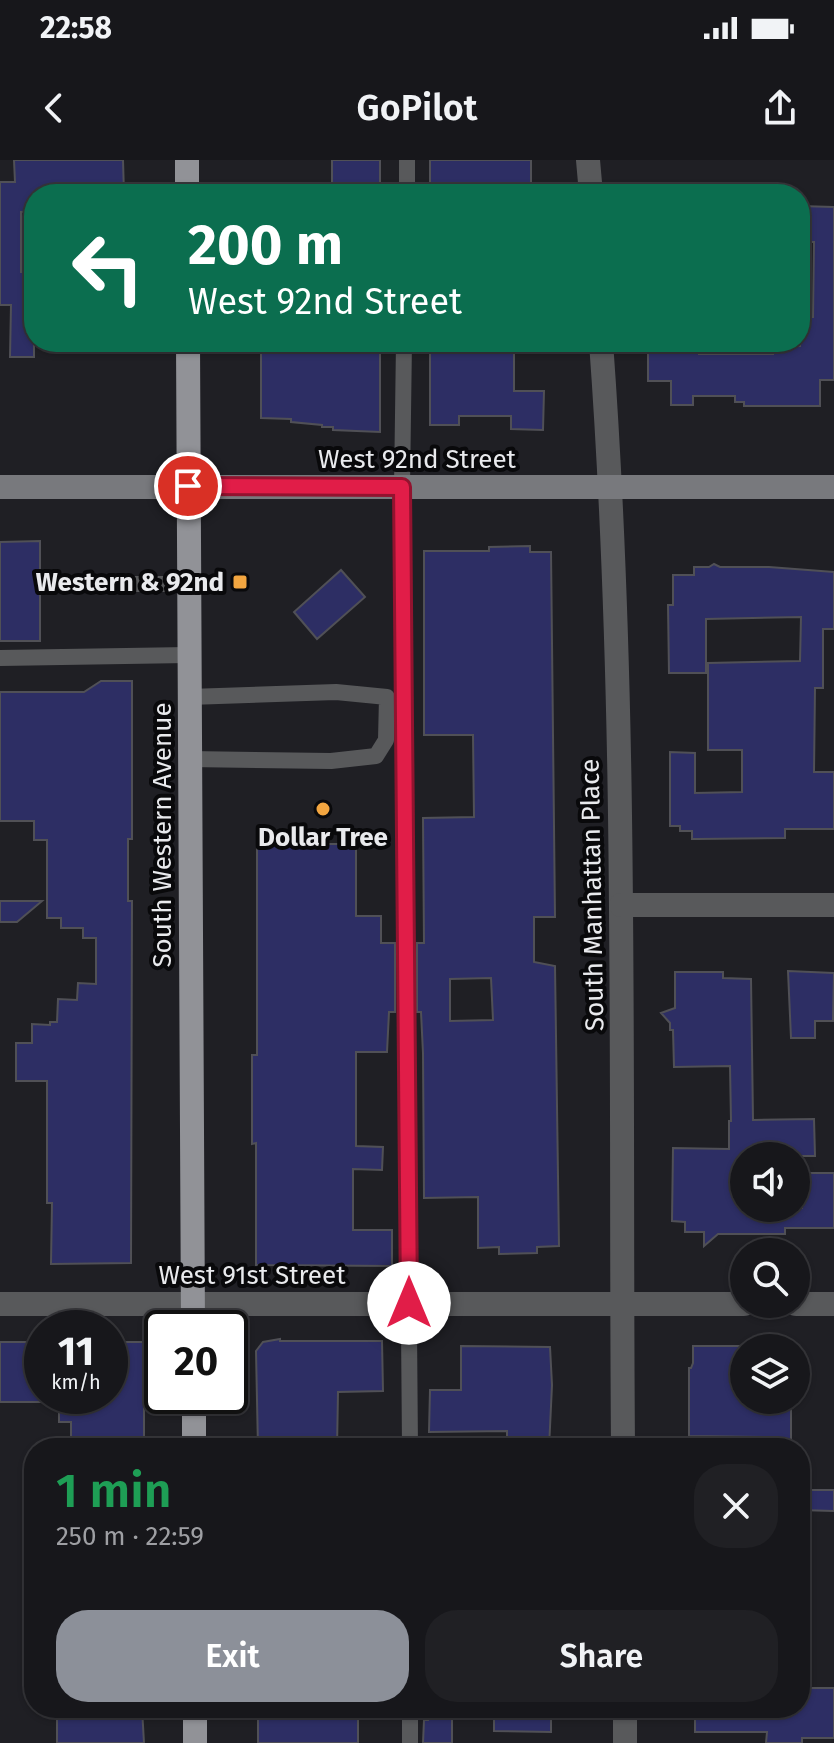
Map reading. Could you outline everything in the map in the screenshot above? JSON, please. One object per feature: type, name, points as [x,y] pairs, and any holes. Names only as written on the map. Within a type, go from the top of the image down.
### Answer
[{"type":"main road","points":[[187,160],[187,184]]},
{"type":"main road","name":"South Western Avenue","points":[[188,352],[193,1310]]},
{"type":"main road","points":[[194,1414],[194,1438]]},
{"type":"main road","points":[[195,1718],[195,1743]]},
{"type":"street","points":[[588,160],[590,184]]},
{"type":"street","name":"South Manhattan Place","points":[[602,352],[612,487],[621,905],[623,1438]]},
{"type":"street","name":"West 92nd Street","points":[[0,487],[834,487]]},
{"type":"street","points":[[621,905],[834,905]]},
{"type":"street","name":"West 91st Street","points":[[0,1304],[730,1304]]},
{"type":"street","points":[[810,1304],[834,1304]]},
{"type":"street","points":[[625,1718],[625,1743]]},
{"type":"lane","points":[[407,160],[407,184]]},
{"type":"lane","points":[[404,352],[402,487],[410,1438]]},
{"type":"lane","points":[[56,584],[188,584]]},
{"type":"lane","points":[[0,658],[188,655]]},
{"type":"lane","points":[[189,697],[336,692],[387,697],[386,740],[376,756],[331,761],[189,759]]},
{"type":"lane","points":[[410,1718],[410,1743]]},
{"type":"building","points":[[14,160],[123,160],[124,184],[24,184],[21,272],[24,272],[24,352],[34,352],[34,357],[10,357],[11,305],[0,305],[0,182],[15,182]]},
{"type":"building","points":[[332,160],[380,160],[380,184],[332,184]]},
{"type":"building","points":[[430,160],[531,160],[531,184],[430,184]]},
{"type":"building","points":[[810,206],[834,207],[834,380],[820,380],[820,406],[744,406],[744,402],[735,402],[735,396],[693,396],[693,405],[671,405],[671,381],[648,381],[648,353],[810,352],[814,242],[810,242]]},
{"type":"building","points":[[261,352],[380,352],[380,432],[333,430],[333,427],[291,422],[291,419],[261,418]]},
{"type":"building","points":[[430,352],[514,352],[514,391],[544,391],[543,430],[511,429],[511,416],[459,416],[459,425],[430,425]]},
{"type":"building","points":[[40,541],[40,641],[0,641],[0,542]]},
{"type":"building","points":[[530,546],[530,552],[551,552],[555,917],[534,917],[534,962],[555,966],[559,1246],[537,1247],[537,1253],[499,1254],[499,1247],[478,1248],[478,1197],[424,1198],[423,1053],[421,1012],[417,1012],[417,943],[424,943],[423,818],[474,817],[473,735],[424,735],[424,551],[489,551],[489,547]],"holes":[[[491,978],[493,1020],[450,1021],[450,979]]]},
{"type":"building","points":[[714,564],[720,567],[834,572],[834,629],[823,629],[823,688],[815,688],[814,772],[834,772],[834,829],[785,829],[785,838],[692,839],[692,831],[680,831],[680,826],[670,826],[670,752],[695,753],[695,793],[742,792],[742,750],[708,750],[708,663],[800,661],[801,617],[706,619],[706,673],[669,673],[668,605],[673,605],[673,575],[694,575],[694,567]]},
{"type":"building","points":[[341,570],[365,597],[317,639],[294,612]]},
{"type":"building","points":[[101,681],[132,681],[132,839],[128,839],[128,901],[132,901],[131,1263],[51,1264],[52,1203],[47,1203],[47,1081],[16,1081],[16,1043],[32,1043],[32,1024],[50,1025],[50,1022],[57,1022],[58,999],[77,1000],[78,983],[96,984],[96,938],[83,938],[83,928],[61,928],[61,918],[47,918],[47,840],[34,840],[34,821],[0,821],[0,692],[84,692]]},
{"type":"building","points":[[257,844],[356,844],[356,916],[381,916],[381,943],[395,943],[395,1012],[389,1012],[387,1052],[356,1052],[356,1146],[383,1147],[382,1170],[353,1169],[353,1230],[392,1230],[392,1266],[256,1265],[252,1055],[257,1055]]},
{"type":"building","points":[[0,901],[42,901],[17,922],[0,922]]},
{"type":"building","points":[[788,971],[834,973],[833,1021],[815,1021],[815,1038],[791,1038]]},
{"type":"building","points":[[675,972],[723,972],[723,978],[751,979],[753,1120],[814,1119],[815,1156],[810,1156],[810,1142],[730,1142],[730,1222],[810,1222],[810,1173],[834,1173],[834,1228],[785,1228],[785,1234],[718,1234],[704,1246],[704,1232],[685,1232],[685,1222],[672,1221],[673,1148],[729,1149],[731,1121],[730,1066],[674,1067],[673,1030],[670,1030],[670,1023],[661,1013],[675,1008]]},
{"type":"building","points":[[280,1339],[382,1341],[383,1391],[338,1392],[337,1438],[258,1438],[256,1351],[263,1342]]},
{"type":"building","points":[[0,1342],[24,1342],[24,1402],[0,1402]]},
{"type":"building","points":[[128,1342],[144,1342],[144,1438],[71,1438],[71,1422],[59,1422],[59,1414],[128,1414]]},
{"type":"building","points":[[461,1346],[550,1347],[549,1438],[507,1438],[507,1431],[429,1432],[430,1390],[461,1390]]},
{"type":"building","points":[[693,1346],[730,1346],[730,1414],[791,1414],[791,1438],[689,1436]]},
{"type":"building","points":[[810,1490],[834,1490],[834,1511],[810,1510]]},
{"type":"building","points":[[810,1688],[834,1688],[834,1738],[802,1738],[802,1743],[766,1743],[767,1732],[695,1732],[695,1718],[810,1718]]},
{"type":"building","points":[[57,1718],[143,1718],[144,1743],[57,1743]]},
{"type":"building","points":[[258,1718],[358,1718],[358,1743],[258,1743]]},
{"type":"building","points":[[452,1718],[452,1743],[423,1743],[424,1720]]},
{"type":"building","points":[[494,1718],[551,1718],[551,1732],[494,1731]]},
{"type":"place","name":"Western & 92nd","points":[[240,582]]},
{"type":"place","name":"Dollar Tree","points":[[323,809]]},
{"type":"route","points":[[188,486],[402,487],[409,1303]]}]
